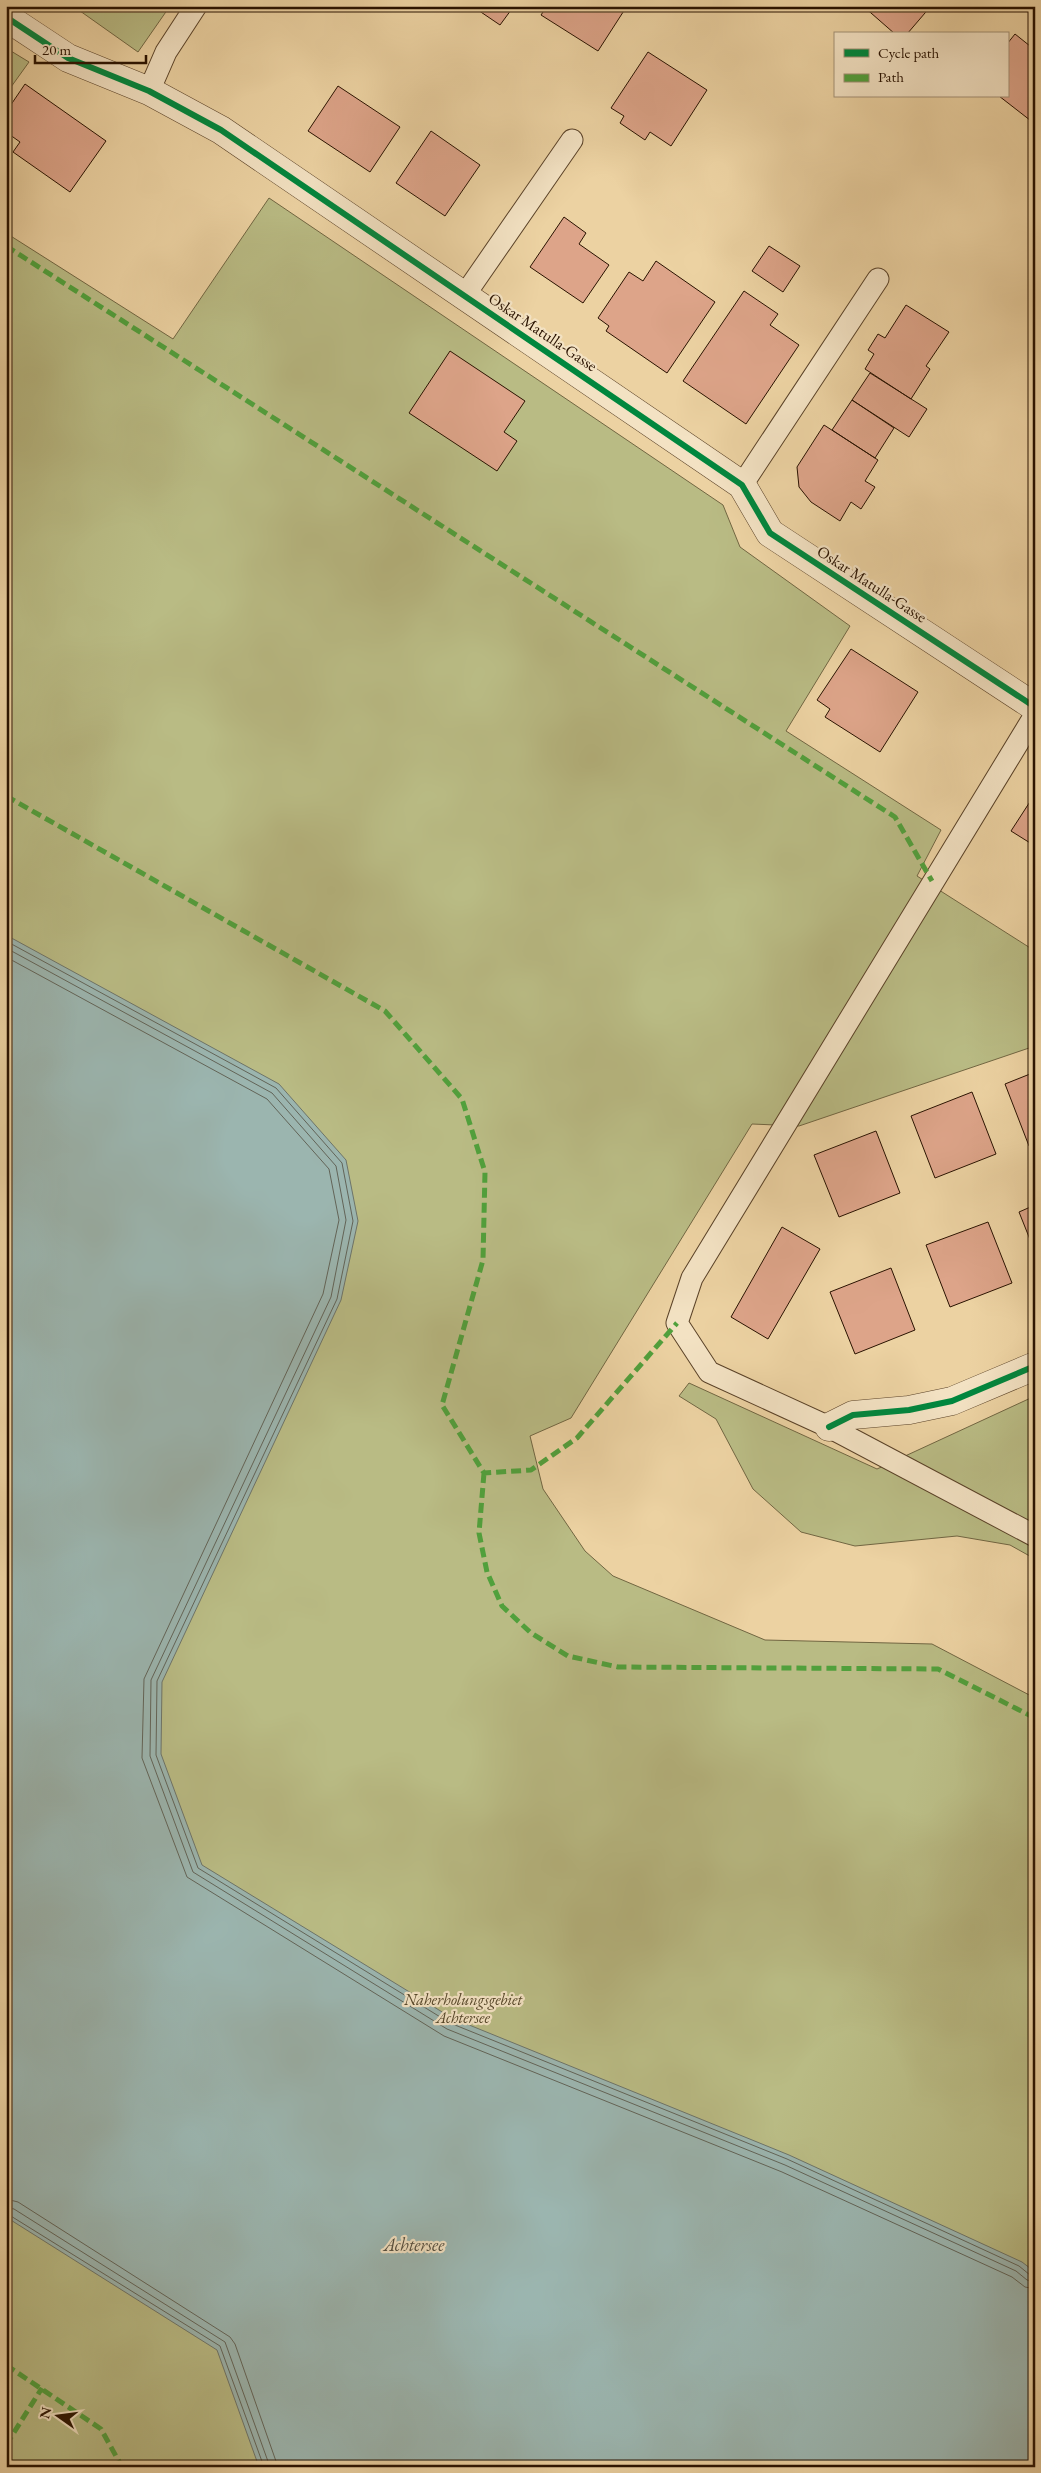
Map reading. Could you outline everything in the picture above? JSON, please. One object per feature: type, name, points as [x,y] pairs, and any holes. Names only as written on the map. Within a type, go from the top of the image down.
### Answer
[{"type":"street","name":"Oskar Matulla-Gasse","points":[[6,18],[68,58],[149,91],[221,130],[742,485],[770,533],[1035,707]]},
{"type":"street","points":[[829,1427],[853,1415],[909,1410],[952,1401],[1035,1366]]},
{"type":"lane","points":[[149,91],[166,52],[196,6]]},
{"type":"lane","points":[[464,296],[572,140]]},
{"type":"lane","points":[[742,485],[878,279]]},
{"type":"lane","points":[[1035,715],[692,1278],[677,1323],[708,1372],[829,1427],[1035,1536]]},
{"type":"green space","points":[[73,6],[170,6],[138,52]]},
{"type":"green space","points":[[6,48],[29,62],[6,94]]},
{"type":"green space","name":"Naherholungsgebiet Achtersee","points":[[269,198],[723,505],[740,547],[850,626],[786,731],[941,830],[917,876],[1035,951],[1035,1046],[799,1126],[752,1124],[571,1418],[530,1436],[543,1489],[585,1551],[613,1576],[765,1640],[932,1644],[1035,1698],[1035,2467],[6,2467],[6,233],[173,339]]},
{"type":"green space","points":[[689,1383],[877,1469],[1035,1396],[1035,1559],[1010,1545],[957,1536],[855,1546],[801,1532],[753,1489],[716,1419],[679,1396]]},
{"type":"water","name":"Achtersee","points":[[6,935],[279,1084],[346,1160],[358,1221],[341,1300],[162,1682],[161,1754],[202,1865],[452,2018],[789,2155],[1022,2262],[1035,2272],[1035,2467],[259,2467],[217,2350],[6,2217]]},
{"type":"building","points":[[472,6],[514,6],[500,25]]},
{"type":"building","points":[[547,6],[627,6],[598,51],[541,15]]},
{"type":"building","points":[[863,6],[931,6],[909,32],[893,32]]},
{"type":"building","points":[[1015,34],[1035,50],[1035,124],[1002,98],[1008,98],[1008,43]]},
{"type":"building","points":[[648,52],[707,90],[671,146],[650,132],[645,140],[620,123],[624,116],[611,108]]},
{"type":"building","points":[[25,84],[106,141],[70,192],[13,152],[20,142],[6,132],[6,112]]},
{"type":"building","points":[[338,86],[400,127],[370,172],[308,131]]},
{"type":"building","points":[[431,131],[480,165],[445,216],[396,183]]},
{"type":"building","points":[[564,217],[586,233],[579,244],[609,265],[583,303],[530,267]]},
{"type":"building","points":[[769,246],[800,266],[783,292],[752,271]]},
{"type":"building","points":[[656,261],[715,302],[667,373],[606,331],[609,326],[598,318],[629,272],[643,281]]},
{"type":"building","points":[[744,291],[778,314],[770,325],[799,345],[746,424],[683,381]]},
{"type":"building","points":[[906,305],[949,332],[926,366],[930,369],[911,399],[865,369],[874,354],[868,350],[878,334],[885,338]]},
{"type":"building","points":[[450,351],[525,401],[504,432],[517,441],[497,471],[409,413]]},
{"type":"building","points":[[870,373],[927,409],[909,437],[852,400]]},
{"type":"building","points":[[852,400],[894,428],[875,458],[832,430]]},
{"type":"building","points":[[824,425],[878,460],[865,481],[875,487],[861,509],[851,502],[840,521],[811,502],[799,487],[797,467]]},
{"type":"building","points":[[851,649],[918,692],[880,752],[825,717],[830,709],[817,700]]},
{"type":"building","points":[[1035,794],[1035,846],[1011,831]]},
{"type":"building","points":[[1035,1072],[1035,1143],[1029,1146],[1005,1084]]},
{"type":"building","points":[[972,1092],[996,1154],[935,1178],[911,1116]]},
{"type":"building","points":[[876,1131],[900,1193],[839,1217],[814,1155]]},
{"type":"building","points":[[1035,1205],[1035,1252],[1019,1212]]},
{"type":"building","points":[[988,1222],[1012,1283],[950,1307],[926,1245]]},
{"type":"building","points":[[782,1227],[820,1249],[768,1339],[731,1317]]},
{"type":"building","points":[[891,1268],[915,1330],[855,1354],[830,1292]]},
{"type":"marked path","points":[[6,246],[895,817],[932,881]]},
{"type":"marked path","points":[[6,796],[385,1011],[462,1099],[485,1172],[483,1260],[442,1405],[484,1473],[531,1470],[577,1438],[677,1323]]},
{"type":"marked path","points":[[484,1473],[479,1533],[487,1572],[502,1606],[531,1633],[568,1656],[618,1667],[938,1669],[1035,1718]]},
{"type":"marked path","points":[[6,2365],[101,2429],[122,2467]]},
{"type":"marked path","points":[[6,2445],[42,2388]]},
{"type":"cycle path","points":[[6,17],[68,58],[149,91],[221,130],[742,485],[770,533],[1035,707]]},
{"type":"cycle path","points":[[829,1427],[853,1415],[909,1410],[952,1401],[1035,1366]]}]
